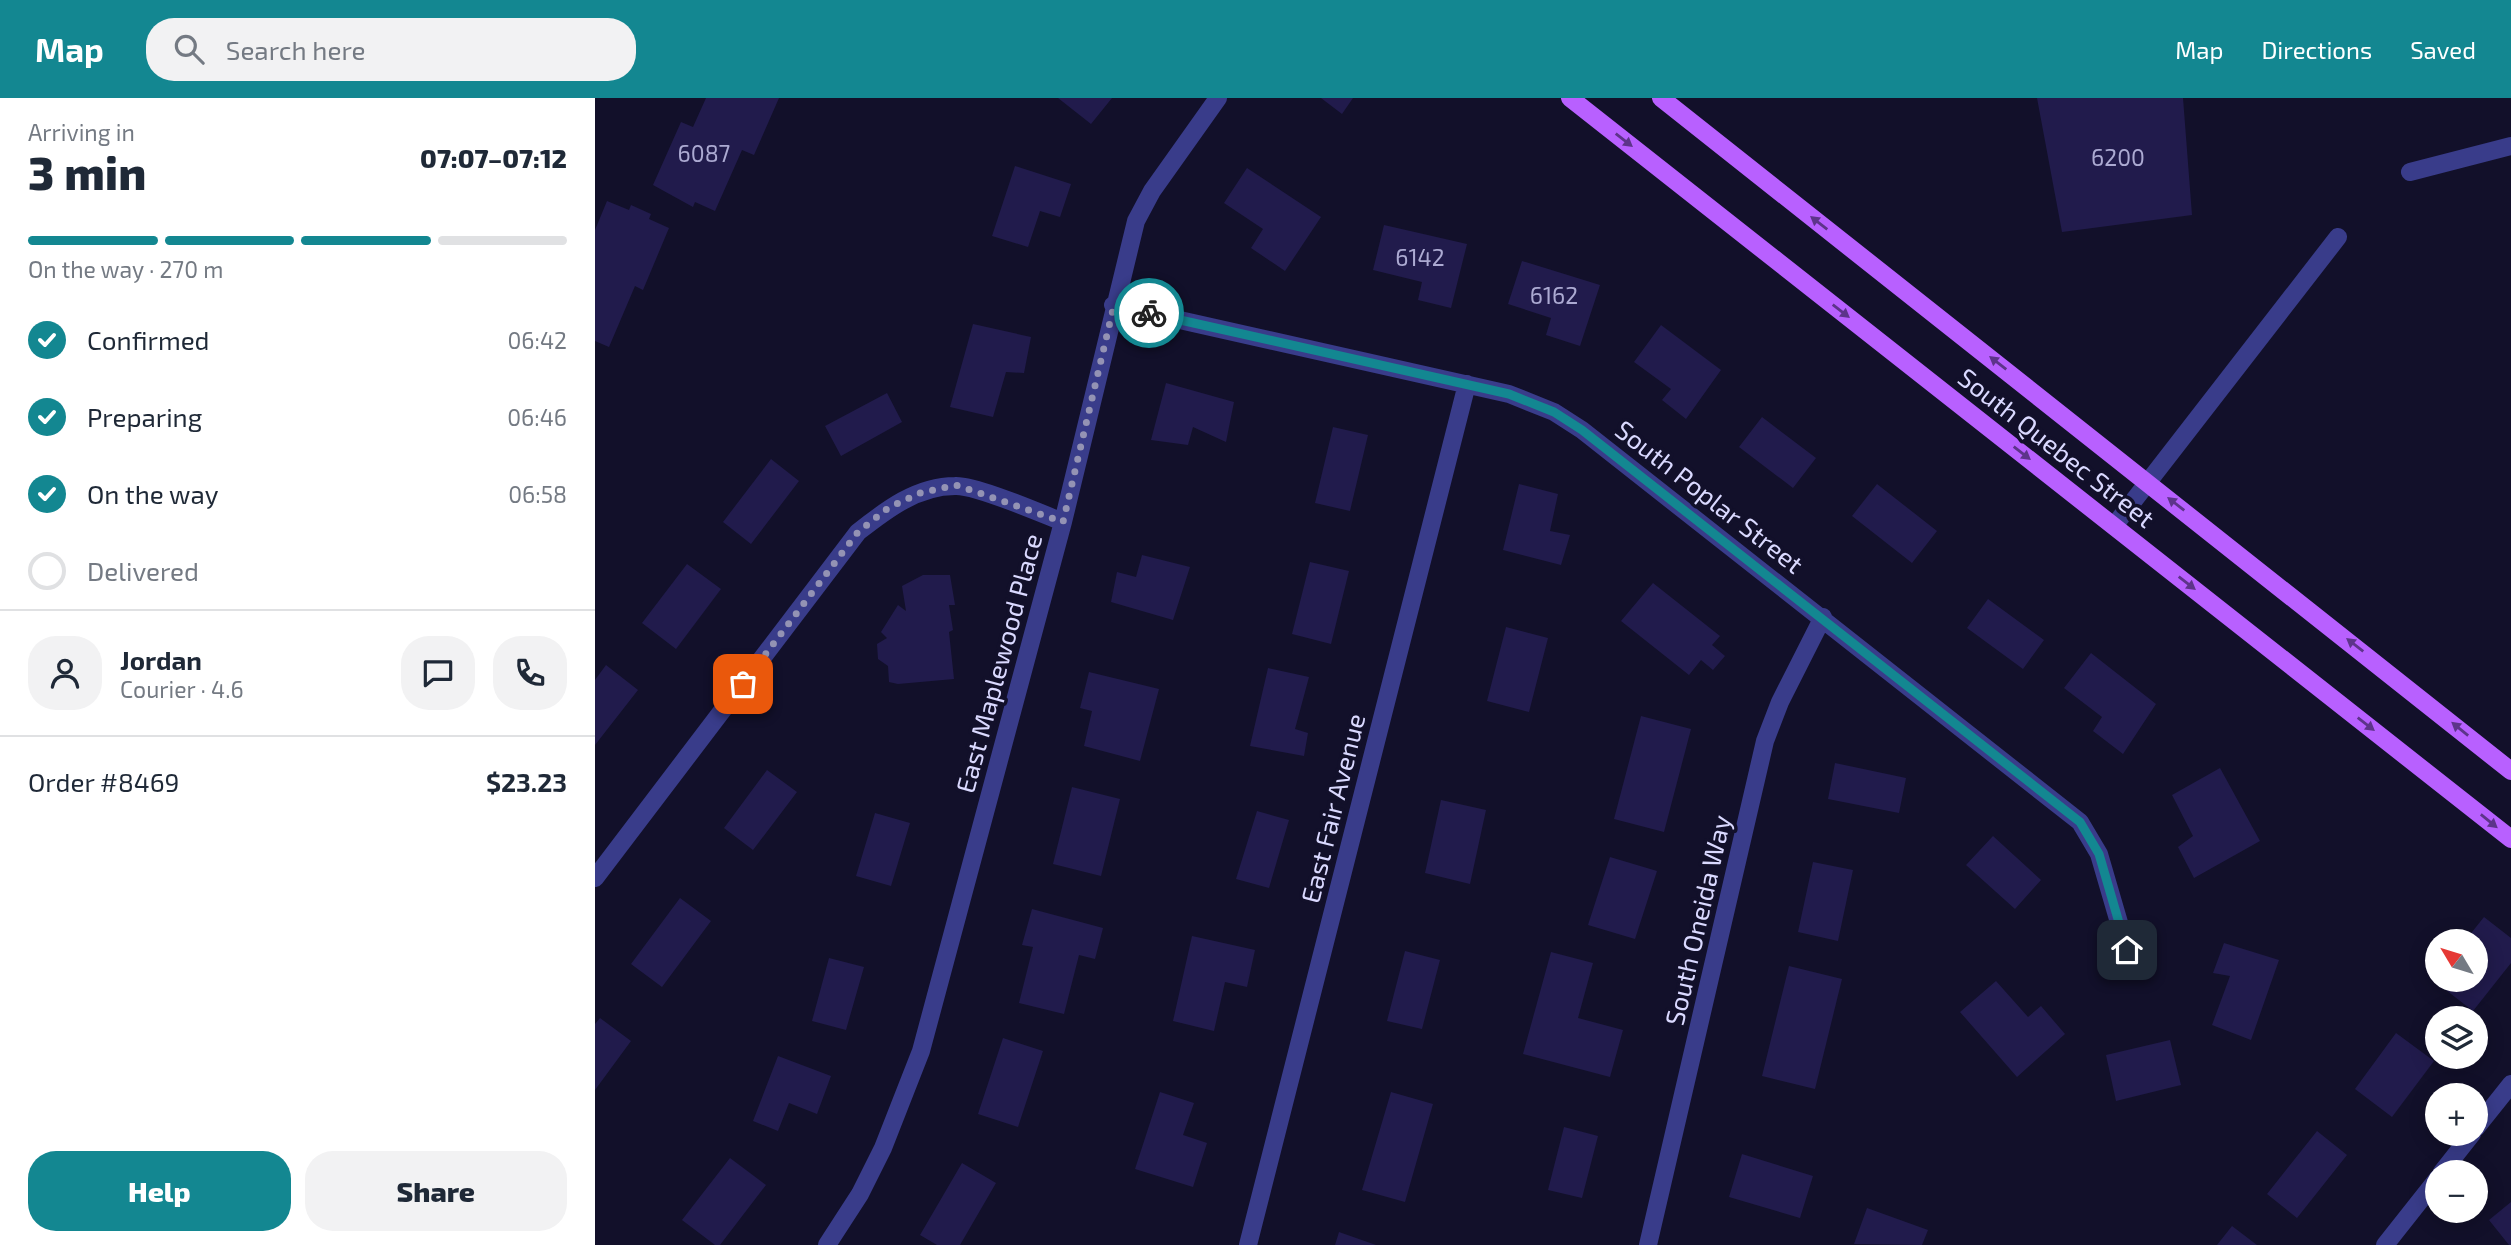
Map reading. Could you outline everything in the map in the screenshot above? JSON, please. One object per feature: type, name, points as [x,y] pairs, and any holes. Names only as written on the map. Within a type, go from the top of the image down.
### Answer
[{"type":"main road","name":"South Quebec Street","points":[[1570,98],[2511,839]]},
{"type":"main road","name":"South Quebec Street","points":[[1661,98],[2511,771]]},
{"type":"street","name":"East Maplewood Place","points":[[827,1245],[860,1195],[883,1149],[921,1051],[1063,522],[1136,221],[1152,191],[1218,98]]},
{"type":"street","points":[[2410,172],[2511,146]]},
{"type":"street","points":[[2115,526],[2339,237]]},
{"type":"street","name":"South Poplar Street","points":[[1114,305],[1467,383],[1509,394],[1554,412],[1582,430],[1823,617],[2080,822],[2099,854],[2127,950]]},
{"type":"street","name":"East Fair Avenue","points":[[1248,1245],[1467,383]]},
{"type":"street","points":[[595,878],[858,532],[888,508],[920,493],[956,485],[1063,522]]},
{"type":"street","name":"South Oneida Way","points":[[1648,1245],[1765,741],[1780,702],[1823,617]]},
{"type":"street","points":[[2488,1113],[2511,1084]]},
{"type":"street","points":[[2451,1160],[2463,1146]]},
{"type":"street","points":[[2385,1245],[2425,1194]]},
{"type":"building","points":[[706,98],[779,98],[754,155],[742,150],[715,211],[695,202],[693,207],[653,185],[681,122],[693,127]]},
{"type":"building","points":[[1058,98],[1112,98],[1091,124]]},
{"type":"building","points":[[1321,98],[1353,98],[1342,114]]},
{"type":"building","points":[[2037,98],[2183,98],[2192,215],[2062,232]]},
{"type":"building","points":[[1015,166],[1071,184],[1060,217],[1040,211],[1028,247],[992,236]]},
{"type":"building","points":[[1247,168],[1321,217],[1285,271],[1251,248],[1263,229],[1224,203]]},
{"type":"building","points":[[607,201],[629,210],[631,205],[651,214],[649,219],[669,228],[643,290],[635,286],[609,347],[595,341],[595,230]]},
{"type":"building","points":[[1384,225],[1467,244],[1451,308],[1418,300],[1422,282],[1373,270]]},
{"type":"building","points":[[1522,261],[1600,285],[1580,346],[1546,335],[1551,318],[1508,304]]},
{"type":"building","points":[[973,324],[1031,337],[1024,373],[1006,372],[993,417],[950,407]]},
{"type":"building","points":[[1661,325],[1721,370],[1686,419],[1662,400],[1671,389],[1634,362]]},
{"type":"building","points":[[1166,383],[1234,402],[1226,442],[1193,427],[1188,445],[1151,440]]},
{"type":"building","points":[[887,393],[902,422],[841,456],[825,426]]},
{"type":"building","points":[[1762,417],[1816,458],[1793,488],[1739,447]]},
{"type":"building","points":[[1333,427],[1368,435],[1350,511],[1315,503]]},
{"type":"building","points":[[771,459],[799,481],[751,544],[723,522]]},
{"type":"building","points":[[1519,484],[1558,494],[1550,531],[1570,535],[1561,565],[1503,550]]},
{"type":"building","points":[[1877,484],[1937,531],[1912,563],[1852,516]]},
{"type":"building","points":[[1142,555],[1190,567],[1173,620],[1111,602],[1117,572],[1136,577]]},
{"type":"building","points":[[1310,562],[1349,571],[1331,644],[1292,634]]},
{"type":"building","points":[[687,564],[721,589],[676,649],[642,623]]},
{"type":"building","points":[[923,575],[950,575],[955,605],[949,605],[953,630],[949,632],[954,679],[898,684],[889,682],[888,666],[878,659],[877,644],[887,638],[881,632],[898,605],[906,611],[902,586]]},
{"type":"building","points":[[1653,583],[1720,636],[1712,645],[1725,656],[1713,670],[1701,660],[1689,675],[1621,621]]},
{"type":"building","points":[[1988,599],[2044,640],[2023,669],[1967,628]]},
{"type":"building","points":[[1506,627],[1548,638],[1529,712],[1487,701]]},
{"type":"building","points":[[2091,653],[2156,704],[2123,754],[2093,731],[2102,717],[2064,688]]},
{"type":"building","points":[[606,665],[638,690],[595,745],[595,680]]},
{"type":"building","points":[[1268,668],[1309,677],[1295,729],[1308,733],[1304,756],[1250,746]]},
{"type":"building","points":[[1089,672],[1159,689],[1140,761],[1084,746],[1092,711],[1080,708]]},
{"type":"building","points":[[1641,716],[1691,729],[1664,832],[1614,819]]},
{"type":"building","points":[[1835,763],[1906,778],[1899,813],[1828,799]]},
{"type":"building","points":[[2220,768],[2260,841],[2194,878],[2178,847],[2193,836],[2172,795]]},
{"type":"building","points":[[767,770],[797,792],[753,850],[724,828]]},
{"type":"building","points":[[1072,787],[1120,799],[1101,876],[1053,864]]},
{"type":"building","points":[[1441,800],[1486,810],[1470,884],[1425,873]]},
{"type":"building","points":[[1257,811],[1289,820],[1269,888],[1236,879]]},
{"type":"building","points":[[875,813],[910,823],[891,886],[856,876]]},
{"type":"building","points":[[1993,836],[2041,880],[2015,909],[1966,865]]},
{"type":"building","points":[[1610,857],[1657,871],[1635,939],[1588,925]]},
{"type":"building","points":[[1813,862],[1853,870],[1838,941],[1798,932]]},
{"type":"building","points":[[680,898],[711,921],[662,987],[631,964]]},
{"type":"building","points":[[1032,909],[1103,928],[1095,959],[1079,955],[1064,1014],[1019,1003],[1033,947],[1022,945]]},
{"type":"building","points":[[2484,917],[2511,938],[2511,963],[2489,991],[2489,929],[2474,929]]},
{"type":"building","points":[[1192,936],[1255,950],[1247,987],[1225,982],[1214,1031],[1173,1021]]},
{"type":"building","points":[[2224,943],[2279,960],[2251,1040],[2212,1025],[2230,976],[2213,973]]},
{"type":"building","points":[[1405,951],[1440,960],[1422,1029],[1387,1021]]},
{"type":"building","points":[[1551,952],[1593,963],[1578,1018],[1623,1030],[1610,1077],[1523,1054]]},
{"type":"building","points":[[829,958],[864,967],[846,1030],[812,1021]]},
{"type":"building","points":[[1789,966],[1842,979],[1815,1089],[1762,1076]]},
{"type":"building","points":[[1996,981],[2028,1017],[2041,1006],[2065,1034],[2017,1077],[1960,1012]]},
{"type":"building","points":[[2448,992],[2488,992],[2477,1006],[2467,1006]]},
{"type":"building","points":[[600,1018],[631,1041],[595,1090],[595,1024]]},
{"type":"building","points":[[2396,1033],[2425,1054],[2425,1069],[2428,1069],[2392,1117],[2355,1089]]},
{"type":"building","points":[[1003,1038],[1043,1051],[1018,1127],[978,1114]]},
{"type":"building","points":[[2170,1040],[2181,1085],[2116,1101],[2106,1055]]},
{"type":"building","points":[[778,1056],[831,1076],[817,1114],[789,1103],[778,1131],[753,1121]]},
{"type":"building","points":[[1160,1092],[1194,1103],[1183,1135],[1207,1143],[1193,1187],[1135,1169]]},
{"type":"building","points":[[1391,1092],[1433,1104],[1405,1202],[1362,1190]]},
{"type":"building","points":[[1564,1127],[1598,1136],[1582,1198],[1548,1190]]},
{"type":"building","points":[[2317,1131],[2347,1155],[2297,1218],[2267,1194]]},
{"type":"building","points":[[1742,1154],[1813,1176],[1800,1218],[1729,1197]]},
{"type":"building","points":[[730,1158],[766,1185],[720,1245],[715,1245],[682,1220]]},
{"type":"building","points":[[962,1163],[996,1183],[960,1245],[937,1245],[920,1235]]},
{"type":"building","points":[[2511,1202],[2511,1245],[2509,1245],[2489,1220]]},
{"type":"building","points":[[1867,1208],[1928,1230],[1922,1245],[1854,1244]]},
{"type":"building","points":[[2232,1226],[2257,1245],[2217,1245]]},
{"type":"building","points":[[1339,1232],[1376,1245],[1335,1245]]},
{"type":"way so far","points":[[743,684],[858,532],[888,508],[920,493],[956,485],[1063,522],[1114,305],[1149,313]]},
{"type":"route","points":[[1149,313],[1509,394],[1554,412],[1582,430],[1823,617],[2080,822],[2099,854],[2127,950]]}]
